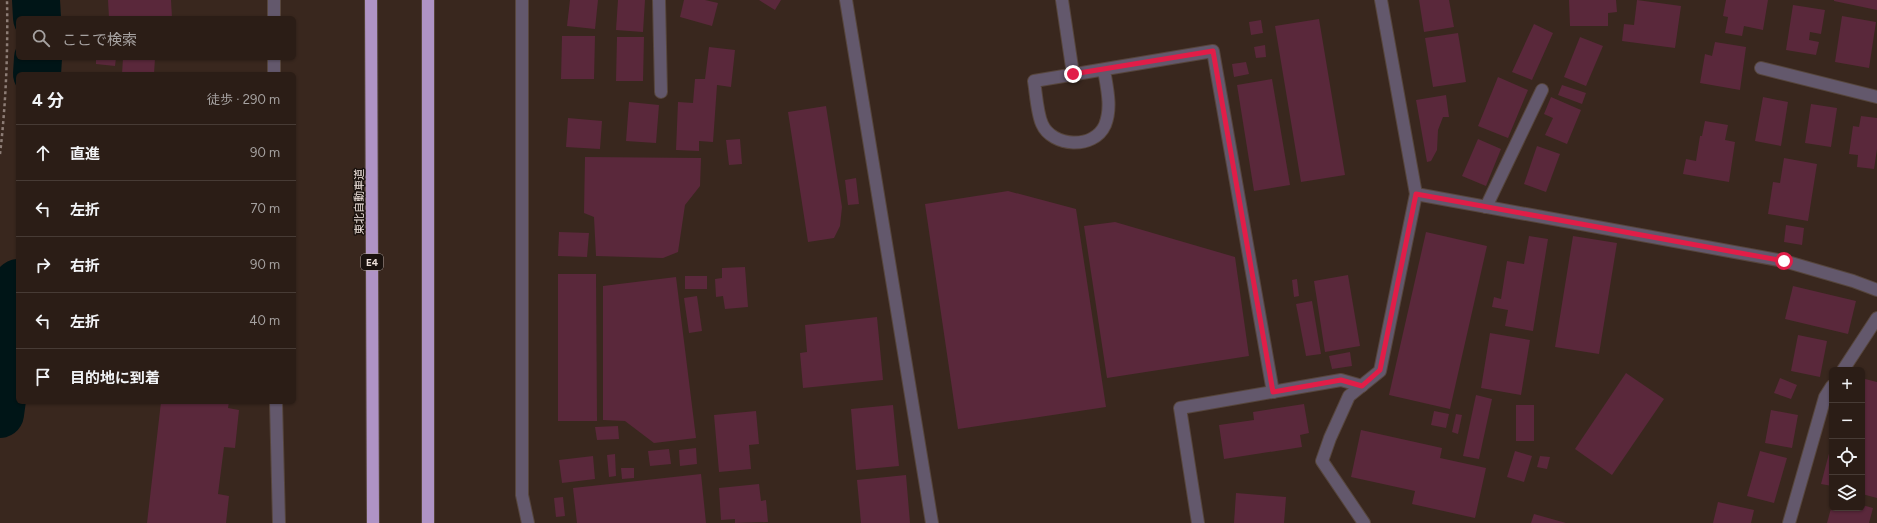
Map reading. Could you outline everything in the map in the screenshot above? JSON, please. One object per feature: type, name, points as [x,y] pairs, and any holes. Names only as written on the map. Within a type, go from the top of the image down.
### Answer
[{"type":"highway","name":"東北自動車道","points":[[371,0],[373,523]]},
{"type":"highway","points":[[428,0],[428,523]]},
{"type":"street","points":[[274,0],[274,16]]},
{"type":"street","points":[[522,0],[522,495],[528,523]]},
{"type":"street","points":[[659,0],[661,92]]},
{"type":"street","points":[[846,0],[932,523]]},
{"type":"street","points":[[1062,0],[1073,74]]},
{"type":"street","points":[[1364,523],[1322,462],[1330,438],[1349,396],[1380,370],[1416,194],[1382,0]]},
{"type":"street","points":[[1104,70],[1109,105],[1105,126],[1096,137],[1082,143],[1062,140],[1050,135],[1042,123],[1034,81],[1213,51],[1273,392]]},
{"type":"street","points":[[274,60],[274,72]]},
{"type":"street","points":[[1761,68],[1877,97]]},
{"type":"street","points":[[1486,207],[1542,90]]},
{"type":"street","points":[[1416,194],[1784,261],[1853,281],[1877,290]]},
{"type":"street","points":[[1845,367],[1877,318]]},
{"type":"street","points":[[1198,523],[1180,408],[1341,380],[1362,386]]},
{"type":"street","points":[[1789,523],[1825,397],[1829,391]]},
{"type":"street","points":[[276,404],[279,523]]},
{"type":"path","points":[[0,154],[3,130],[8,36],[7,0]]},
{"type":"building","points":[[108,0],[171,0],[172,16],[109,16]]},
{"type":"building","points":[[570,0],[598,0],[595,29],[567,26]]},
{"type":"building","points":[[618,0],[645,0],[643,32],[616,30]]},
{"type":"building","points":[[684,0],[705,0],[718,3],[712,26],[680,17]]},
{"type":"building","points":[[759,0],[781,0],[775,10]]},
{"type":"building","points":[[1419,0],[1449,0],[1454,27],[1424,32]]},
{"type":"building","points":[[1569,0],[1616,0],[1617,12],[1608,13],[1608,26],[1570,26]]},
{"type":"building","points":[[1637,0],[1681,6],[1675,48],[1622,41],[1624,24],[1634,25]]},
{"type":"building","points":[[1726,0],[1768,0],[1763,30],[1744,26],[1742,36],[1725,33],[1728,17],[1723,16]]},
{"type":"building","points":[[1877,0],[1877,10],[1834,1]]},
{"type":"building","points":[[1793,5],[1825,10],[1821,34],[1810,32],[1809,40],[1819,42],[1816,55],[1786,50]]},
{"type":"building","points":[[1842,16],[1876,22],[1869,68],[1835,62]]},
{"type":"building","points":[[1319,19],[1345,175],[1301,182],[1275,26]]},
{"type":"building","points":[[1261,20],[1263,33],[1251,35],[1249,22]]},
{"type":"building","points":[[1534,24],[1553,33],[1532,80],[1512,72]]},
{"type":"building","points":[[1458,33],[1466,82],[1433,87],[1425,38]]},
{"type":"building","points":[[562,36],[595,36],[594,79],[561,79]]},
{"type":"building","points":[[617,37],[644,37],[643,81],[616,81]]},
{"type":"building","points":[[1580,37],[1603,46],[1586,86],[1564,77]]},
{"type":"building","points":[[1715,42],[1746,47],[1740,90],[1700,83],[1705,54],[1712,56]]},
{"type":"building","points":[[1265,45],[1266,57],[1256,58],[1254,47]]},
{"type":"building","points":[[709,47],[735,50],[731,87],[717,85],[713,142],[699,141],[699,151],[676,150],[678,102],[693,103],[695,79],[705,79]]},
{"type":"building","points":[[96,60],[116,60],[115,66],[96,64]]},
{"type":"building","points":[[123,60],[155,60],[154,72],[122,72]]},
{"type":"building","points":[[1246,62],[1249,74],[1234,77],[1232,64]]},
{"type":"building","points":[[1498,77],[1528,90],[1508,138],[1478,126]]},
{"type":"building","points":[[1272,79],[1290,185],[1254,191],[1237,85]]},
{"type":"building","points":[[1562,85],[1586,93],[1582,104],[1558,95]]},
{"type":"building","points":[[1446,95],[1449,117],[1443,117],[1438,130],[1437,150],[1431,161],[1427,162],[1416,100]]},
{"type":"building","points":[[1551,97],[1581,110],[1567,144],[1545,135],[1553,118],[1544,114]]},
{"type":"building","points":[[1763,97],[1788,102],[1781,146],[1755,141]]},
{"type":"building","points":[[629,102],[659,105],[656,143],[626,141]]},
{"type":"building","points":[[1811,104],[1837,108],[1831,147],[1805,143]]},
{"type":"building","points":[[826,106],[842,207],[840,226],[834,238],[808,242],[788,112]]},
{"type":"building","points":[[1861,116],[1877,118],[1877,149],[1874,169],[1857,167],[1858,155],[1849,154],[1853,126],[1859,127]]},
{"type":"building","points":[[568,118],[602,121],[600,149],[566,147]]},
{"type":"building","points":[[1705,121],[1728,125],[1725,140],[1735,142],[1729,182],[1683,174],[1686,159],[1696,161],[1700,136],[1702,136]]},
{"type":"building","points":[[740,139],[742,164],[729,165],[726,140]]},
{"type":"building","points":[[1478,139],[1501,149],[1486,186],[1462,176]]},
{"type":"building","points":[[1537,146],[1560,154],[1546,192],[1524,184]]},
{"type":"building","points":[[585,157],[701,158],[700,186],[685,205],[678,252],[663,258],[596,256],[594,217],[584,213]]},
{"type":"building","points":[[1784,158],[1817,164],[1808,221],[1768,214],[1773,182],[1780,183]]},
{"type":"building","points":[[856,178],[859,204],[848,205],[845,180]]},
{"type":"building","points":[[1008,191],[1076,209],[1106,407],[958,429],[925,204]]},
{"type":"building","points":[[1115,222],[1235,257],[1249,356],[1107,378],[1084,226]]},
{"type":"building","points":[[1786,225],[1804,228],[1802,245],[1784,242]]},
{"type":"building","points":[[559,232],[589,233],[587,257],[558,256]]},
{"type":"building","points":[[1426,232],[1487,246],[1450,409],[1389,395]]},
{"type":"building","points":[[1529,236],[1548,239],[1533,331],[1505,326],[1508,310],[1492,307],[1494,297],[1501,299],[1507,261],[1524,264]]},
{"type":"building","points":[[1573,236],[1617,243],[1599,354],[1555,347]]},
{"type":"building","points":[[745,267],[748,307],[725,309],[723,296],[716,297],[715,279],[722,278],[722,268]]},
{"type":"building","points":[[558,274],[596,274],[597,421],[558,421]]},
{"type":"building","points":[[1348,275],[1360,346],[1325,352],[1314,281]]},
{"type":"building","points":[[685,276],[707,276],[707,289],[685,289]]},
{"type":"building","points":[[676,277],[696,438],[654,443],[625,421],[603,420],[603,286]]},
{"type":"building","points":[[1297,279],[1299,296],[1294,297],[1292,280]]},
{"type":"building","points":[[1793,286],[1856,301],[1848,334],[1785,319]]},
{"type":"building","points":[[697,296],[702,331],[689,333],[684,298]]},
{"type":"building","points":[[1312,301],[1321,354],[1306,356],[1296,304]]},
{"type":"building","points":[[877,317],[883,380],[803,388],[800,353],[807,352],[805,325]]},
{"type":"building","points":[[1490,333],[1530,340],[1521,395],[1481,388]]},
{"type":"building","points":[[1798,335],[1827,341],[1820,377],[1791,371]]},
{"type":"building","points":[[1350,352],[1352,366],[1332,369],[1329,356]]},
{"type":"building","points":[[1626,373],[1664,399],[1612,475],[1575,449]]},
{"type":"building","points":[[1780,378],[1797,385],[1791,399],[1774,393]]},
{"type":"building","points":[[1865,379],[1877,382],[1877,498],[1865,495]]},
{"type":"building","points":[[1476,395],[1492,399],[1479,459],[1463,456]]},
{"type":"building","points":[[161,404],[229,404],[228,408],[239,410],[235,448],[224,447],[218,494],[229,496],[226,523],[147,523]]},
{"type":"building","points":[[1304,404],[1309,433],[1300,435],[1302,447],[1224,459],[1219,425],[1254,420],[1253,412]]},
{"type":"building","points":[[893,405],[899,466],[856,470],[851,409]]},
{"type":"building","points":[[1516,405],[1534,405],[1534,441],[1516,441]]},
{"type":"building","points":[[1771,410],[1798,415],[1792,448],[1765,443]]},
{"type":"building","points":[[756,411],[759,444],[749,445],[751,469],[719,472],[714,415]]},
{"type":"building","points":[[1434,411],[1449,414],[1446,428],[1431,425]]},
{"type":"building","points":[[1456,414],[1462,415],[1458,434],[1452,432]]},
{"type":"building","points":[[618,426],[619,439],[597,440],[595,427]]},
{"type":"building","points":[[1361,430],[1442,448],[1440,458],[1486,468],[1475,518],[1412,504],[1415,491],[1351,477]]},
{"type":"building","points":[[696,448],[697,464],[680,466],[679,450]]},
{"type":"building","points":[[669,449],[671,464],[650,466],[648,451]]},
{"type":"building","points":[[1515,451],[1532,456],[1524,482],[1507,477]]},
{"type":"building","points":[[1760,451],[1787,458],[1774,503],[1747,496]]},
{"type":"building","points":[[1829,453],[1829,485],[1821,484]]},
{"type":"building","points":[[615,454],[616,476],[609,477],[607,455]]},
{"type":"building","points":[[593,456],[595,479],[562,483],[559,460]]},
{"type":"building","points":[[1540,456],[1550,457],[1547,469],[1537,467]]},
{"type":"building","points":[[621,468],[634,468],[634,478],[622,479]]},
{"type":"building","points":[[701,474],[706,523],[577,523],[573,488]]},
{"type":"building","points":[[906,475],[910,523],[861,523],[857,480]]},
{"type":"building","points":[[759,484],[761,501],[766,500],[768,522],[735,523],[735,519],[721,520],[719,488]]},
{"type":"building","points":[[1236,493],[1286,497],[1284,523],[1234,523]]},
{"type":"building","points":[[563,497],[565,516],[556,517],[554,498]]},
{"type":"building","points":[[1718,502],[1754,510],[1751,523],[1713,523]]},
{"type":"building","points":[[1865,506],[1873,508],[1869,523],[1827,523],[1830,511],[1865,511]]},
{"type":"building","points":[[1534,514],[1566,523],[1531,523]]},
{"type":"waterway","points":[[36,0],[37,16]]},
{"type":"waterway","points":[[37,72],[38,60]]},
{"type":"waterway","points":[[0,414],[16,298]]},
{"type":"route","points":[[1073,74],[1213,51],[1273,392],[1341,380],[1362,386],[1380,370],[1416,194],[1784,261]]}]
